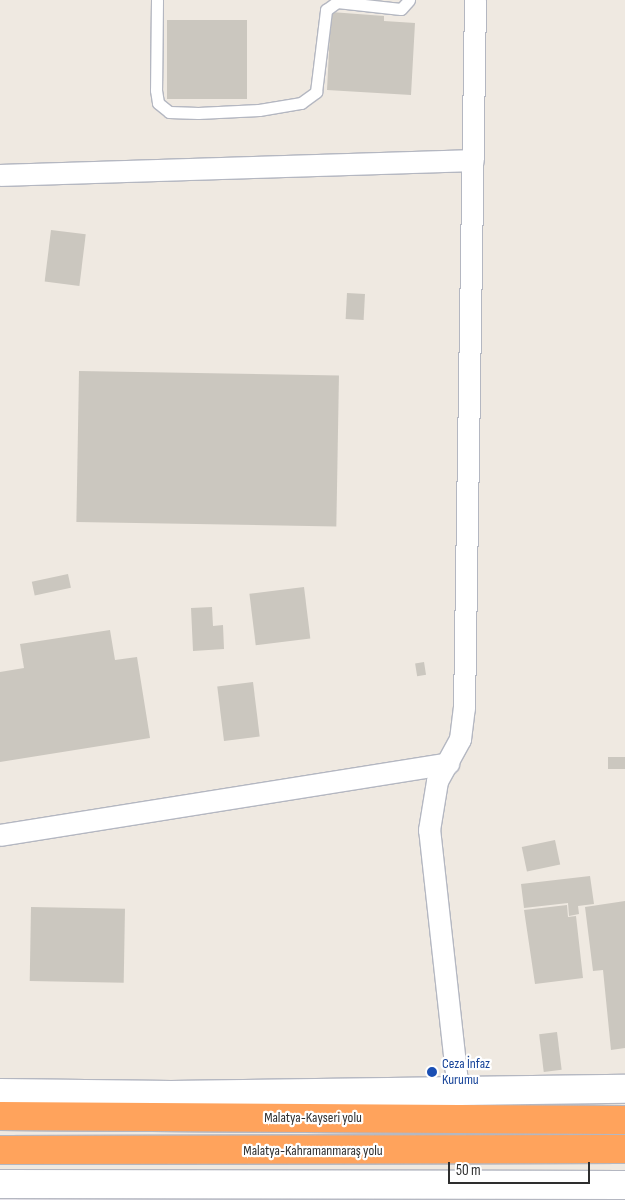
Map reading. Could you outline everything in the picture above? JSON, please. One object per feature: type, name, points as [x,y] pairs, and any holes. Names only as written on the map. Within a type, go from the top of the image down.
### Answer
[{"type":"highway","name":"Malatya-Kayseri yolu","points":[[0,1116],[625,1120]]},
{"type":"highway","name":"Malatya-Kahramanmaraş yolu","points":[[0,1150],[625,1149]]},
{"type":"street","points":[[458,1091],[429,830],[432,800],[437,782],[460,739],[464,708],[475,0]]},
{"type":"street","points":[[0,175],[473,160]]},
{"type":"street","points":[[0,835],[448,762]]},
{"type":"street","points":[[0,1093],[171,1095],[625,1089]]},
{"type":"street","points":[[0,1184],[625,1185]]},
{"type":"lane","points":[[157,0],[156,90],[158,103],[169,112],[198,112],[259,110],[302,103],[316,92],[326,10],[337,2],[400,9],[409,0]]},
{"type":"shaded area","points":[[0,1193],[625,1196],[625,1200],[0,1200]]},
{"type":"building","points":[[331,12],[384,16],[384,21],[415,23],[411,95],[327,90]]},
{"type":"building","points":[[167,20],[247,20],[247,99],[167,99]]},
{"type":"building","points":[[51,230],[86,234],[79,286],[45,282]]},
{"type":"building","points":[[347,293],[365,294],[364,320],[346,319]]},
{"type":"building","points":[[79,371],[339,376],[336,527],[76,522]]},
{"type":"building","points":[[68,574],[71,588],[35,595],[32,582]]},
{"type":"building","points":[[304,587],[310,639],[256,645],[249,594]]},
{"type":"building","points":[[212,607],[213,626],[223,625],[224,649],[193,651],[191,608]]},
{"type":"building","points":[[110,630],[115,660],[137,657],[150,738],[0,762],[0,672],[24,668],[20,644]]},
{"type":"building","points":[[424,662],[426,675],[417,676],[415,663]]},
{"type":"building","points":[[253,682],[260,737],[224,741],[217,686]]},
{"type":"building","points":[[608,757],[625,757],[625,769],[608,769]]},
{"type":"building","points":[[555,840],[560,864],[527,872],[522,847]]},
{"type":"building","points":[[590,876],[594,904],[578,906],[579,914],[569,916],[568,903],[524,908],[521,884]]},
{"type":"building","points":[[625,901],[625,1048],[611,1050],[603,970],[593,971],[585,907]]},
{"type":"building","points":[[567,905],[568,917],[576,916],[583,978],[535,984],[524,910]]},
{"type":"building","points":[[31,907],[125,909],[124,983],[30,981]]},
{"type":"building","points":[[557,1032],[562,1070],[544,1072],[539,1034]]},
{"type":"place","name":"Ceza İnfaz Kurumu","points":[[432,1072]]}]
